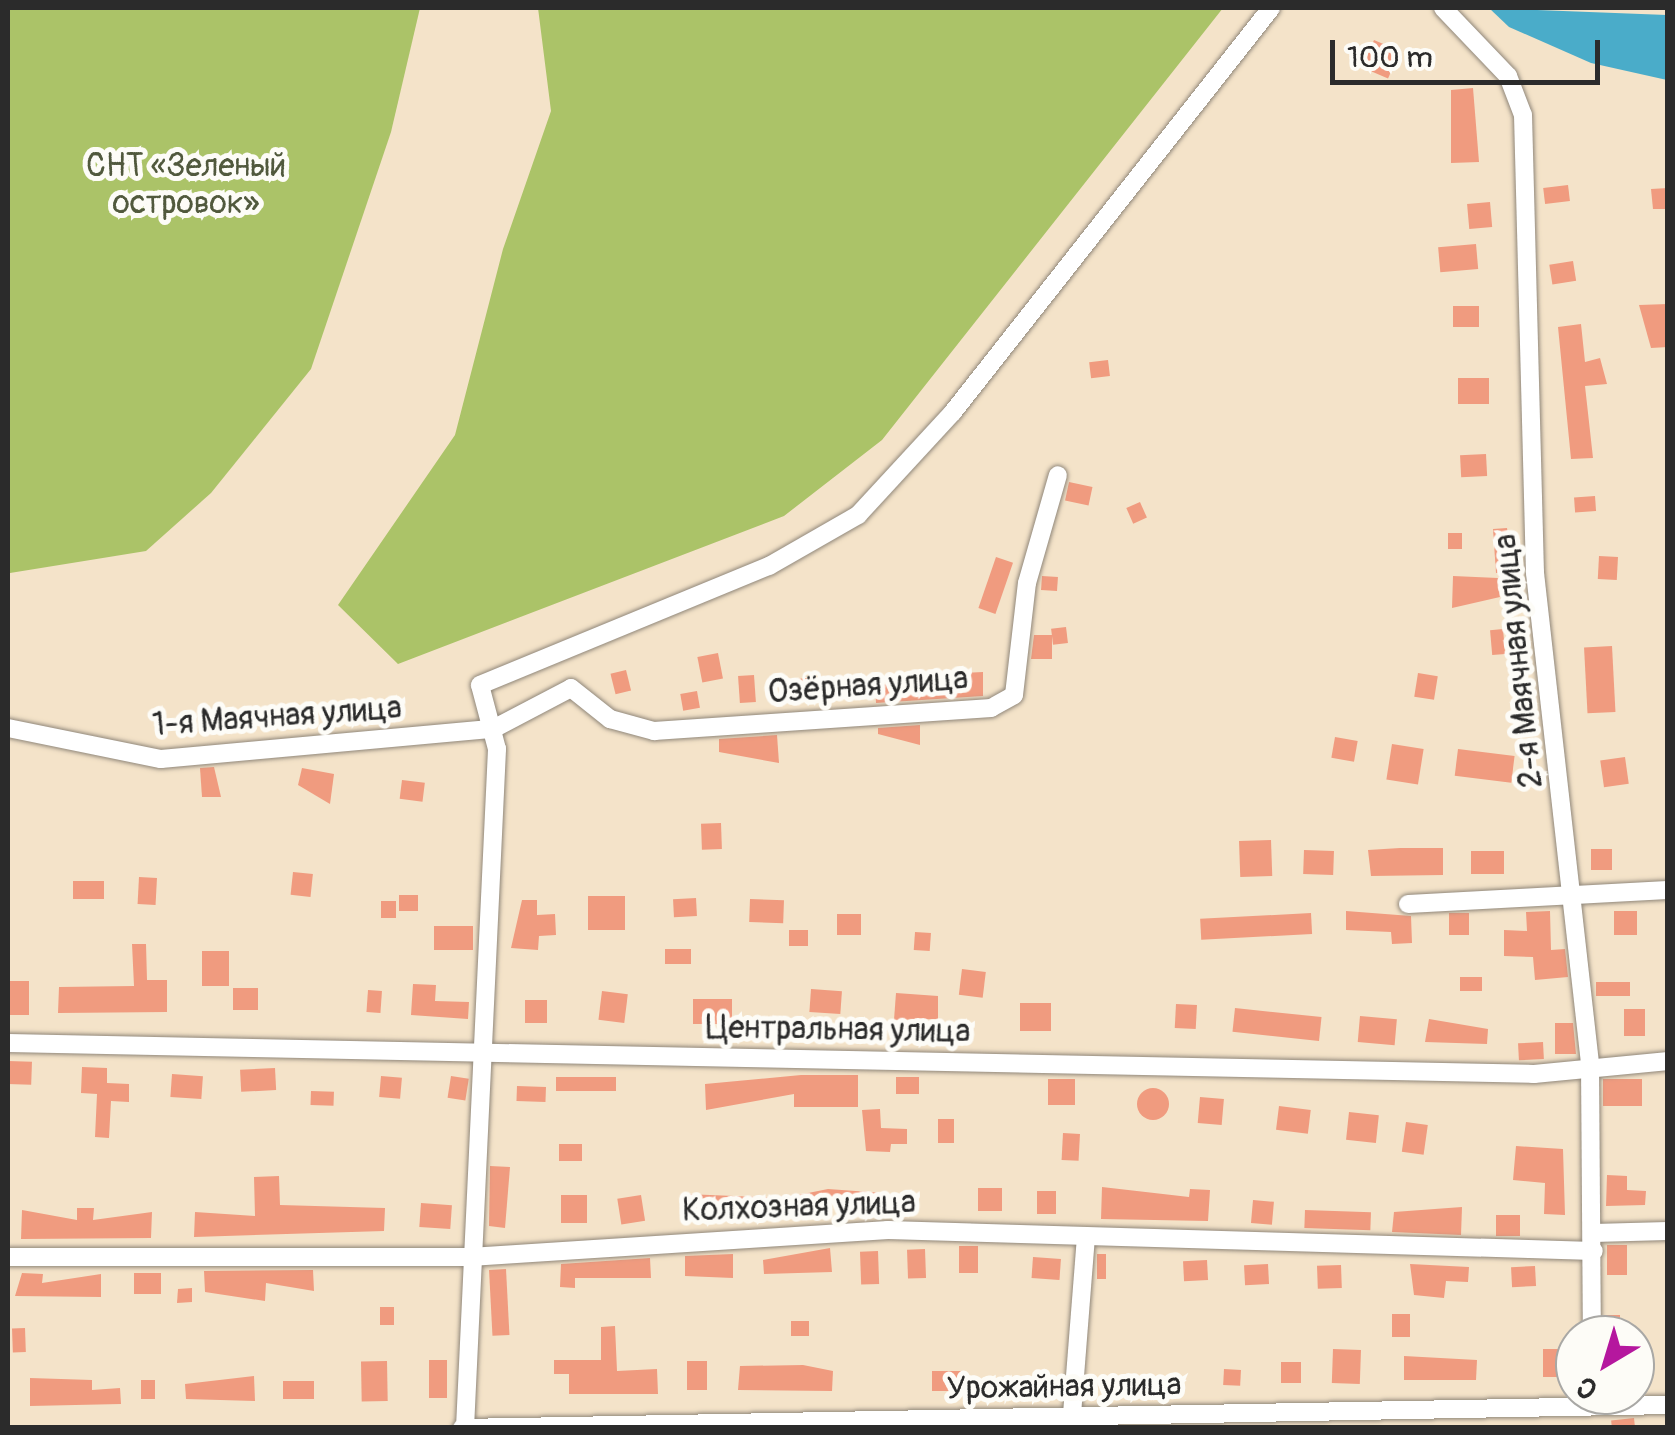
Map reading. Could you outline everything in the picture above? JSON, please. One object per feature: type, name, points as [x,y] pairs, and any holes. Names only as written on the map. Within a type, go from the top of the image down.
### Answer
[{"type":"street","points":[[463,1428],[493,730],[480,685],[769,566],[884,493],[1271,8]]},
{"type":"street","name":"2-я Маячная улица","points":[[1443,8],[1508,76],[1522,114],[1535,573],[1577,890],[1590,1063],[1592,1315]]},
{"type":"street","name":"Озёрная улица","points":[[493,730],[570,688],[610,719],[654,731],[1008,702],[1027,583],[1058,475]]},
{"type":"street","name":"1-я Маячная улица","points":[[8,728],[161,759],[493,730]]},
{"type":"street","points":[[1408,904],[1577,890],[1668,890]]},
{"type":"street","name":"Центральная улица","points":[[8,1043],[481,1056],[1534,1074],[1590,1063],[1668,1061]]},
{"type":"street","name":"Колхозная улица","points":[[8,1257],[470,1257],[888,1230],[1086,1238],[1593,1242],[1668,1231]]},
{"type":"street","points":[[1071,1422],[1086,1238]]},
{"type":"street","name":"Урожайная улица","points":[[463,1428],[1071,1422],[1555,1402]]},
{"type":"green space","name":"СНТ «Зеленый островок»","points":[[8,8],[420,8],[391,132],[311,369],[211,493],[146,551],[10,573]]},
{"type":"green space","points":[[538,8],[1223,8],[882,440],[784,516],[398,664],[338,605],[455,435],[503,249],[551,111]]},
{"type":"water","points":[[1489,8],[1667,15],[1667,80],[1591,63],[1509,27]]},
{"type":"building","points":[[1374,40],[1400,51],[1388,79],[1362,68]]},
{"type":"building","points":[[1473,88],[1479,162],[1451,163],[1451,90]]},
{"type":"building","points":[[1568,185],[1570,201],[1545,204],[1543,188]]},
{"type":"building","points":[[1668,188],[1668,209],[1653,209],[1651,189]]},
{"type":"building","points":[[1490,202],[1492,227],[1469,229],[1467,204]]},
{"type":"building","points":[[1476,244],[1478,269],[1440,272],[1438,247]]},
{"type":"building","points":[[1573,261],[1576,281],[1552,285],[1549,265]]},
{"type":"building","points":[[1668,304],[1668,347],[1651,348],[1639,305]]},
{"type":"building","points":[[1453,306],[1479,306],[1479,327],[1453,327]]},
{"type":"building","points":[[1581,324],[1585,362],[1600,358],[1607,384],[1585,386],[1593,458],[1571,459],[1558,327]]},
{"type":"building","points":[[1108,360],[1110,376],[1091,378],[1089,362]]},
{"type":"building","points":[[1458,378],[1489,378],[1489,404],[1458,404]]},
{"type":"building","points":[[1486,454],[1487,476],[1461,477],[1460,455]]},
{"type":"building","points":[[1069,482],[1092,487],[1089,506],[1065,501]]},
{"type":"building","points":[[1595,496],[1596,511],[1575,512],[1574,497]]},
{"type":"building","points":[[1140,502],[1147,518],[1133,524],[1126,508]]},
{"type":"building","points":[[1507,528],[1513,571],[1496,573],[1493,529]]},
{"type":"building","points":[[1448,533],[1462,533],[1462,549],[1448,549]]},
{"type":"building","points":[[1599,556],[1618,557],[1617,580],[1598,579]]},
{"type":"building","points":[[996,557],[1013,563],[995,614],[978,608]]},
{"type":"building","points":[[1042,576],[1058,577],[1057,591],[1041,590]]},
{"type":"building","points":[[1453,576],[1498,578],[1500,597],[1452,608]]},
{"type":"building","points":[[1066,627],[1068,643],[1053,645],[1051,629]]},
{"type":"building","points":[[1503,629],[1505,654],[1492,655],[1490,630]]},
{"type":"building","points":[[1034,635],[1052,635],[1052,659],[1031,659]]},
{"type":"building","points":[[1612,646],[1615,712],[1587,713],[1584,647]]},
{"type":"building","points":[[718,653],[723,679],[702,683],[697,657]]},
{"type":"building","points":[[626,670],[631,690],[616,694],[610,674]]},
{"type":"building","points":[[983,672],[983,696],[876,703],[875,684],[950,687],[963,673]]},
{"type":"building","points":[[1418,673],[1438,676],[1434,700],[1414,697]]},
{"type":"building","points":[[754,675],[756,702],[740,703],[738,676]]},
{"type":"building","points":[[807,678],[809,698],[790,700],[788,680]]},
{"type":"building","points":[[697,691],[700,708],[683,711],[680,694]]},
{"type":"building","points":[[920,725],[920,745],[878,734],[878,728]]},
{"type":"building","points":[[777,735],[779,763],[719,752],[719,739]]},
{"type":"building","points":[[1335,737],[1358,741],[1354,762],[1331,758]]},
{"type":"building","points":[[1392,744],[1424,749],[1418,785],[1386,780]]},
{"type":"building","points":[[1458,749],[1515,756],[1511,783],[1455,776]]},
{"type":"building","points":[[1625,757],[1629,784],[1604,787],[1600,760]]},
{"type":"building","points":[[214,767],[221,797],[202,797],[200,768]]},
{"type":"building","points":[[302,768],[334,774],[330,804],[298,785]]},
{"type":"building","points":[[402,780],[425,783],[423,802],[400,799]]},
{"type":"building","points":[[721,823],[722,849],[702,850],[701,824]]},
{"type":"building","points":[[1271,840],[1272,876],[1240,877],[1239,841]]},
{"type":"building","points":[[1443,848],[1443,875],[1371,876],[1368,850]]},
{"type":"building","points":[[1591,849],[1612,849],[1612,870],[1591,870]]},
{"type":"building","points":[[1304,850],[1334,851],[1333,875],[1303,874]]},
{"type":"building","points":[[1471,851],[1504,851],[1504,874],[1471,874]]},
{"type":"building","points":[[293,872],[313,874],[310,897],[291,895]]},
{"type":"building","points":[[139,877],[157,878],[156,905],[138,904]]},
{"type":"building","points":[[73,881],[104,881],[104,899],[73,899]]},
{"type":"building","points":[[399,895],[418,895],[418,911],[399,911]]},
{"type":"building","points":[[588,896],[625,896],[625,930],[588,930]]},
{"type":"building","points":[[696,898],[697,916],[674,917],[673,899]]},
{"type":"building","points":[[750,899],[784,900],[783,923],[749,922]]},
{"type":"building","points":[[522,900],[537,900],[537,915],[555,914],[556,935],[539,936],[538,950],[511,948]]},
{"type":"building","points":[[381,901],[396,901],[396,918],[381,918]]},
{"type":"building","points":[[1346,911],[1411,916],[1412,943],[1392,944],[1391,932],[1346,930]]},
{"type":"building","points":[[1550,911],[1551,950],[1565,949],[1568,977],[1535,980],[1533,957],[1504,956],[1504,930],[1527,931],[1526,912]]},
{"type":"building","points":[[1614,911],[1637,911],[1637,935],[1614,935]]},
{"type":"building","points":[[1311,913],[1312,934],[1201,940],[1200,919]]},
{"type":"building","points":[[1449,913],[1469,913],[1469,935],[1449,935]]},
{"type":"building","points":[[837,914],[861,914],[861,935],[837,935]]},
{"type":"building","points":[[434,926],[473,926],[473,950],[434,950]]},
{"type":"building","points":[[789,930],[808,930],[808,946],[789,946]]},
{"type":"building","points":[[915,932],[931,933],[930,951],[914,950]]},
{"type":"building","points":[[132,944],[146,944],[147,980],[167,980],[167,1012],[58,1013],[59,987],[134,986]]},
{"type":"building","points":[[665,949],[691,949],[691,964],[665,964]]},
{"type":"building","points":[[202,951],[229,951],[229,986],[202,986]]},
{"type":"building","points":[[962,969],[986,972],[983,998],[959,995]]},
{"type":"building","points":[[1460,977],[1482,977],[1482,991],[1460,991]]},
{"type":"building","points":[[8,981],[29,981],[29,1015],[8,1015]]},
{"type":"building","points":[[1596,982],[1630,982],[1630,996],[1596,996]]},
{"type":"building","points":[[413,984],[436,985],[435,1001],[469,1002],[468,1019],[411,1015]]},
{"type":"building","points":[[233,988],[258,988],[258,1010],[233,1010]]},
{"type":"building","points":[[811,989],[842,991],[840,1014],[809,1012]]},
{"type":"building","points":[[368,990],[382,991],[380,1013],[366,1012]]},
{"type":"building","points":[[602,991],[628,994],[624,1023],[598,1020]]},
{"type":"building","points":[[896,993],[938,996],[938,1019],[894,1020]]},
{"type":"building","points":[[693,999],[732,999],[732,1024],[693,1024]]},
{"type":"building","points":[[525,1000],[547,1000],[547,1023],[525,1023]]},
{"type":"building","points":[[1020,1003],[1051,1003],[1051,1031],[1020,1031]]},
{"type":"building","points":[[1176,1004],[1197,1005],[1196,1029],[1175,1028]]},
{"type":"building","points":[[1235,1008],[1322,1017],[1319,1041],[1232,1032]]},
{"type":"building","points":[[1624,1009],[1645,1009],[1645,1036],[1624,1036]]},
{"type":"building","points":[[1360,1016],[1397,1019],[1395,1045],[1358,1042]]},
{"type":"building","points":[[1429,1019],[1488,1029],[1487,1044],[1425,1042]]},
{"type":"building","points":[[1555,1023],[1573,1023],[1576,1054],[1555,1054]]},
{"type":"building","points":[[1543,1042],[1544,1059],[1519,1060],[1518,1043]]},
{"type":"building","points":[[8,1061],[32,1062],[31,1085],[8,1084]]},
{"type":"building","points":[[82,1067],[107,1068],[107,1083],[129,1084],[129,1102],[111,1101],[109,1138],[95,1137],[97,1094],[81,1093]]},
{"type":"building","points":[[275,1068],[276,1090],[241,1092],[240,1070]]},
{"type":"building","points":[[172,1074],[203,1076],[201,1099],[170,1097]]},
{"type":"building","points":[[801,1075],[858,1075],[858,1107],[794,1107],[794,1094],[706,1110],[705,1084]]},
{"type":"building","points":[[381,1076],[402,1078],[400,1099],[379,1097]]},
{"type":"building","points":[[451,1076],[469,1079],[465,1101],[448,1098]]},
{"type":"building","points":[[556,1077],[616,1077],[616,1091],[556,1091]]},
{"type":"building","points":[[896,1077],[919,1077],[919,1094],[896,1094]]},
{"type":"building","points":[[1048,1079],[1075,1079],[1075,1105],[1048,1105]]},
{"type":"building","points":[[1603,1079],[1642,1079],[1642,1106],[1603,1106]]},
{"type":"building","points":[[517,1086],[546,1087],[545,1102],[516,1101]]},
{"type":"building","points":[[1153,1088],[1164,1093],[1169,1104],[1164,1115],[1153,1120],[1142,1115],[1137,1104],[1142,1093]]},
{"type":"building","points":[[311,1091],[334,1092],[333,1106],[311,1105]]},
{"type":"building","points":[[1200,1097],[1224,1099],[1222,1125],[1198,1123]]},
{"type":"building","points":[[1279,1106],[1311,1110],[1308,1134],[1276,1130]]},
{"type":"building","points":[[880,1109],[881,1128],[907,1129],[907,1144],[891,1144],[890,1152],[866,1151],[862,1110]]},
{"type":"building","points":[[1349,1112],[1379,1115],[1376,1143],[1346,1140]]},
{"type":"building","points":[[938,1119],[954,1119],[954,1143],[938,1143]]},
{"type":"building","points":[[1406,1122],[1428,1125],[1424,1155],[1402,1152]]},
{"type":"building","points":[[1063,1133],[1080,1134],[1079,1161],[1062,1160]]},
{"type":"building","points":[[559,1144],[582,1144],[582,1161],[559,1161]]},
{"type":"building","points":[[1516,1146],[1563,1149],[1565,1215],[1544,1214],[1545,1183],[1513,1180]]},
{"type":"building","points":[[490,1166],[510,1167],[505,1228],[489,1226]]},
{"type":"building","points":[[1607,1175],[1627,1176],[1627,1190],[1646,1191],[1645,1205],[1606,1206]]},
{"type":"building","points":[[279,1176],[280,1205],[385,1208],[384,1231],[194,1237],[195,1212],[255,1216],[254,1177]]},
{"type":"building","points":[[1102,1187],[1189,1197],[1190,1189],[1210,1190],[1208,1221],[1101,1219]]},
{"type":"building","points":[[978,1188],[1002,1188],[1002,1211],[978,1211]]},
{"type":"building","points":[[828,1189],[883,1193],[883,1209],[849,1202],[688,1214],[686,1194],[783,1198]]},
{"type":"building","points":[[1037,1191],[1056,1191],[1056,1214],[1037,1214]]},
{"type":"building","points":[[561,1195],[587,1195],[587,1223],[561,1223]]},
{"type":"building","points":[[641,1195],[645,1221],[621,1224],[617,1199]]},
{"type":"building","points":[[1253,1200],[1274,1202],[1272,1225],[1251,1223]]},
{"type":"building","points":[[421,1203],[452,1205],[450,1229],[419,1227]]},
{"type":"building","points":[[1462,1207],[1461,1235],[1392,1232],[1394,1212]]},
{"type":"building","points":[[77,1208],[94,1208],[93,1220],[152,1212],[151,1238],[21,1239],[22,1210],[77,1220]]},
{"type":"building","points":[[1305,1210],[1371,1212],[1370,1230],[1304,1228]]},
{"type":"building","points":[[1496,1215],[1520,1215],[1520,1236],[1496,1236]]},
{"type":"building","points":[[1607,1245],[1627,1245],[1627,1275],[1607,1275]]},
{"type":"building","points":[[959,1246],[978,1246],[978,1273],[959,1273]]},
{"type":"building","points":[[830,1248],[832,1272],[764,1274],[763,1260]]},
{"type":"building","points":[[925,1249],[926,1278],[908,1279],[907,1250]]},
{"type":"building","points":[[878,1251],[879,1284],[861,1285],[860,1252]]},
{"type":"building","points":[[733,1254],[733,1278],[685,1276],[685,1256]]},
{"type":"building","points":[[1097,1254],[1106,1254],[1106,1279],[1097,1279]]},
{"type":"building","points":[[1033,1257],[1061,1259],[1059,1280],[1032,1278]]},
{"type":"building","points":[[650,1258],[651,1278],[575,1278],[575,1288],[560,1287],[561,1264]]},
{"type":"building","points":[[1207,1260],[1208,1280],[1184,1281],[1183,1261]]},
{"type":"building","points":[[1268,1264],[1269,1284],[1245,1285],[1244,1265]]},
{"type":"building","points":[[1410,1264],[1469,1267],[1468,1282],[1446,1281],[1444,1298],[1414,1295]]},
{"type":"building","points":[[1341,1265],[1342,1288],[1318,1289],[1317,1266]]},
{"type":"building","points":[[1535,1266],[1536,1286],[1512,1287],[1511,1267]]},
{"type":"building","points":[[506,1269],[509,1335],[492,1336],[489,1270]]},
{"type":"building","points":[[313,1270],[314,1291],[266,1283],[265,1301],[205,1292],[204,1271]]},
{"type":"building","points":[[22,1273],[43,1274],[42,1283],[101,1274],[101,1297],[15,1296]]},
{"type":"building","points":[[134,1273],[161,1273],[161,1294],[134,1294]]},
{"type":"building","points":[[192,1288],[192,1302],[177,1303],[178,1289]]},
{"type":"building","points":[[380,1307],[394,1307],[394,1325],[380,1325]]},
{"type":"building","points":[[1392,1314],[1410,1314],[1410,1337],[1392,1337]]},
{"type":"building","points":[[791,1321],[809,1321],[809,1336],[791,1336]]},
{"type":"building","points":[[615,1326],[617,1371],[657,1369],[658,1394],[569,1394],[569,1374],[554,1374],[554,1360],[601,1360],[601,1327]]},
{"type":"building","points":[[12,1328],[25,1328],[26,1352],[13,1352]]},
{"type":"building","points":[[1333,1349],[1361,1350],[1360,1384],[1332,1383]]},
{"type":"building","points":[[1543,1349],[1555,1349],[1555,1377],[1543,1377]]},
{"type":"building","points":[[1404,1356],[1477,1360],[1476,1380],[1404,1380]]},
{"type":"building","points":[[429,1360],[447,1360],[447,1398],[429,1398]]},
{"type":"building","points":[[361,1361],[387,1361],[388,1401],[362,1401]]},
{"type":"building","points":[[687,1361],[707,1361],[707,1390],[687,1390]]},
{"type":"building","points":[[1281,1362],[1301,1362],[1301,1383],[1281,1383]]},
{"type":"building","points":[[803,1365],[833,1371],[832,1391],[738,1390],[740,1366]]},
{"type":"building","points":[[1224,1369],[1241,1370],[1240,1386],[1223,1385]]},
{"type":"building","points":[[932,1371],[961,1371],[961,1391],[932,1391]]},
{"type":"building","points":[[254,1376],[255,1401],[186,1399],[185,1384]]},
{"type":"building","points":[[30,1378],[92,1380],[92,1390],[120,1388],[121,1404],[30,1406]]},
{"type":"building","points":[[141,1380],[155,1380],[155,1399],[141,1399]]},
{"type":"building","points":[[283,1381],[314,1381],[314,1399],[283,1399]]},
{"type":"building","points":[[1634,1418],[1635,1428],[1612,1428],[1611,1420]]}]
